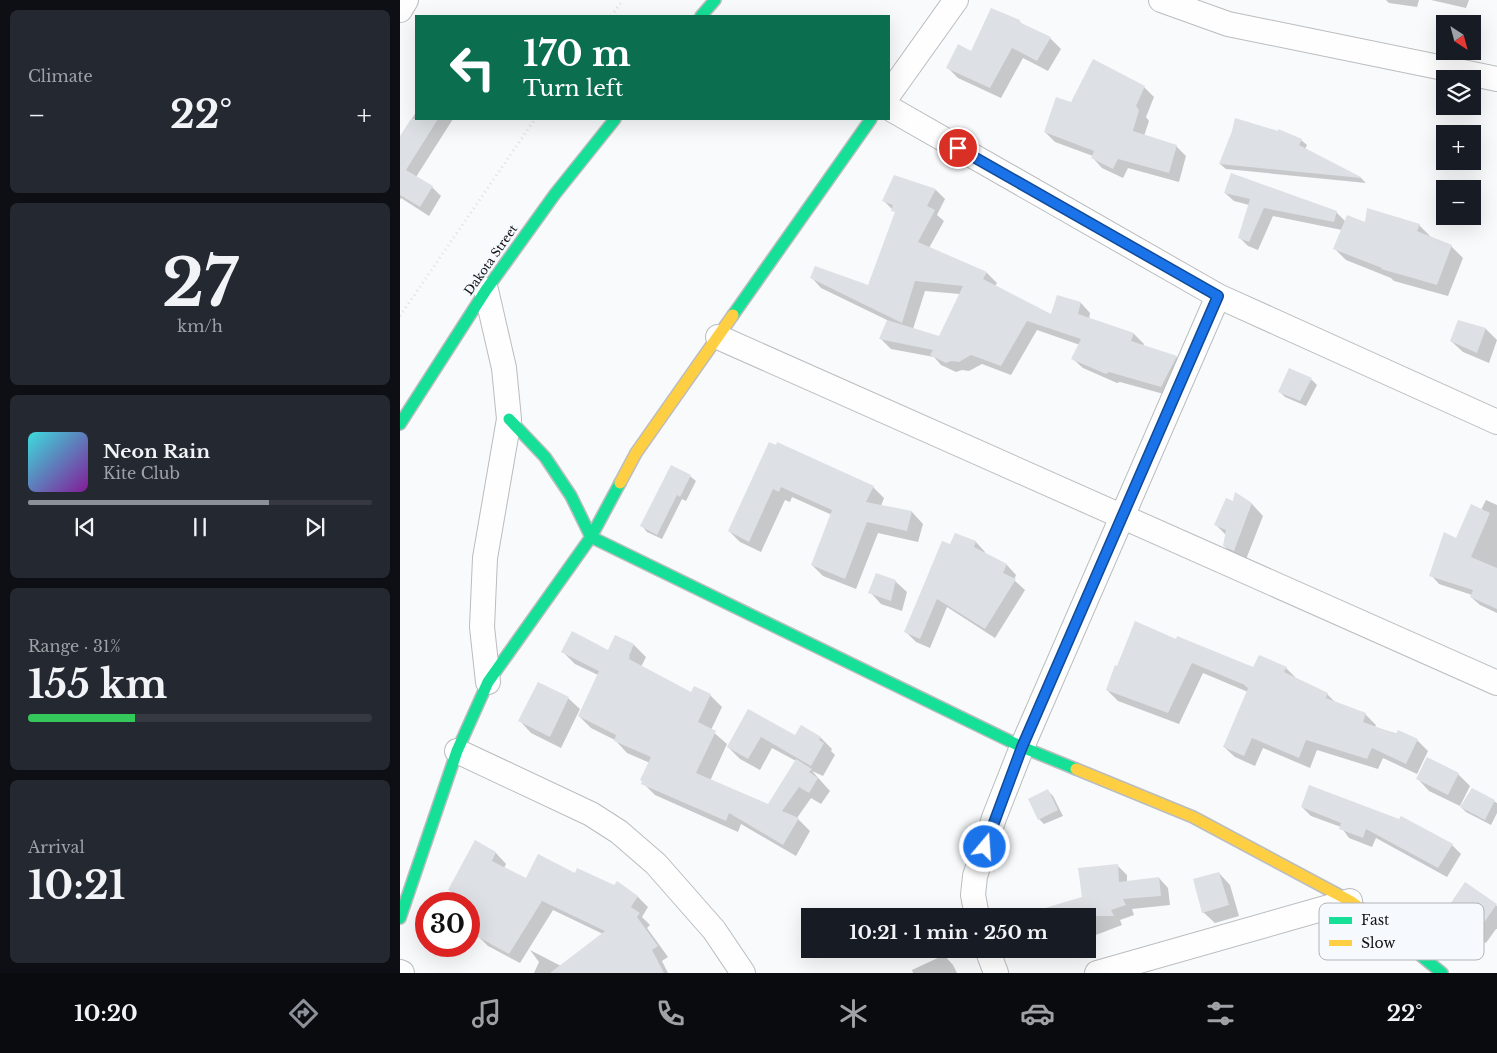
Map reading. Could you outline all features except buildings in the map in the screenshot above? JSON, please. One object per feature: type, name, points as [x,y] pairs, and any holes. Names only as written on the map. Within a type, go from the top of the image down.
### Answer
[{"type":"street","points":[[702,15],[715,0]]},
{"type":"street","points":[[890,93],[956,0]]},
{"type":"street","points":[[1161,0],[1228,24],[1497,79]]},
{"type":"street","points":[[890,109],[1218,296],[1497,422]]},
{"type":"street","name":"Dakota Street","points":[[400,424],[486,290],[555,194],[614,120]]},
{"type":"street","points":[[400,918],[456,751],[488,682],[591,537],[636,453],[870,120]]},
{"type":"street","points":[[486,290],[504,368],[509,419],[485,558],[482,627],[488,682]]},
{"type":"street","points":[[975,908],[973,895],[975,876],[994,818],[1022,747],[1218,296]]},
{"type":"street","points":[[718,337],[1497,683]]},
{"type":"street","points":[[509,419],[545,457],[571,496],[591,537],[1022,747],[1194,817],[1353,903]]},
{"type":"street","points":[[456,751],[591,814],[619,832],[656,864],[714,930],[743,973]]},
{"type":"street","points":[[1343,903],[1350,901]]},
{"type":"street","points":[[1097,973],[1319,910]]},
{"type":"street","points":[[990,958],[996,973]]},
{"type":"street","points":[[1426,960],[1442,973]]},
{"type":"path","points":[[612,15],[623,0]]},
{"type":"path","points":[[400,316],[534,120]]},
{"type":"traffic: fast","points":[[702,15],[715,0]]},
{"type":"traffic: fast","points":[[400,424],[486,290],[555,194],[614,120]]},
{"type":"traffic: fast","points":[[733,315],[870,120]]},
{"type":"traffic: fast","points":[[509,419],[545,457],[571,496],[591,537],[1022,747],[1076,769]]},
{"type":"traffic: fast","points":[[400,918],[457,751],[488,682],[591,537],[620,483]]},
{"type":"traffic: fast","points":[[1426,960],[1442,973]]},
{"type":"traffic: slow","points":[[620,483],[636,453],[733,315]]},
{"type":"traffic: slow","points":[[1076,769],[1193,817],[1353,903]]},
{"type":"route","points":[[958,148],[1218,296],[1022,747],[994,818],[985,847]]}]
